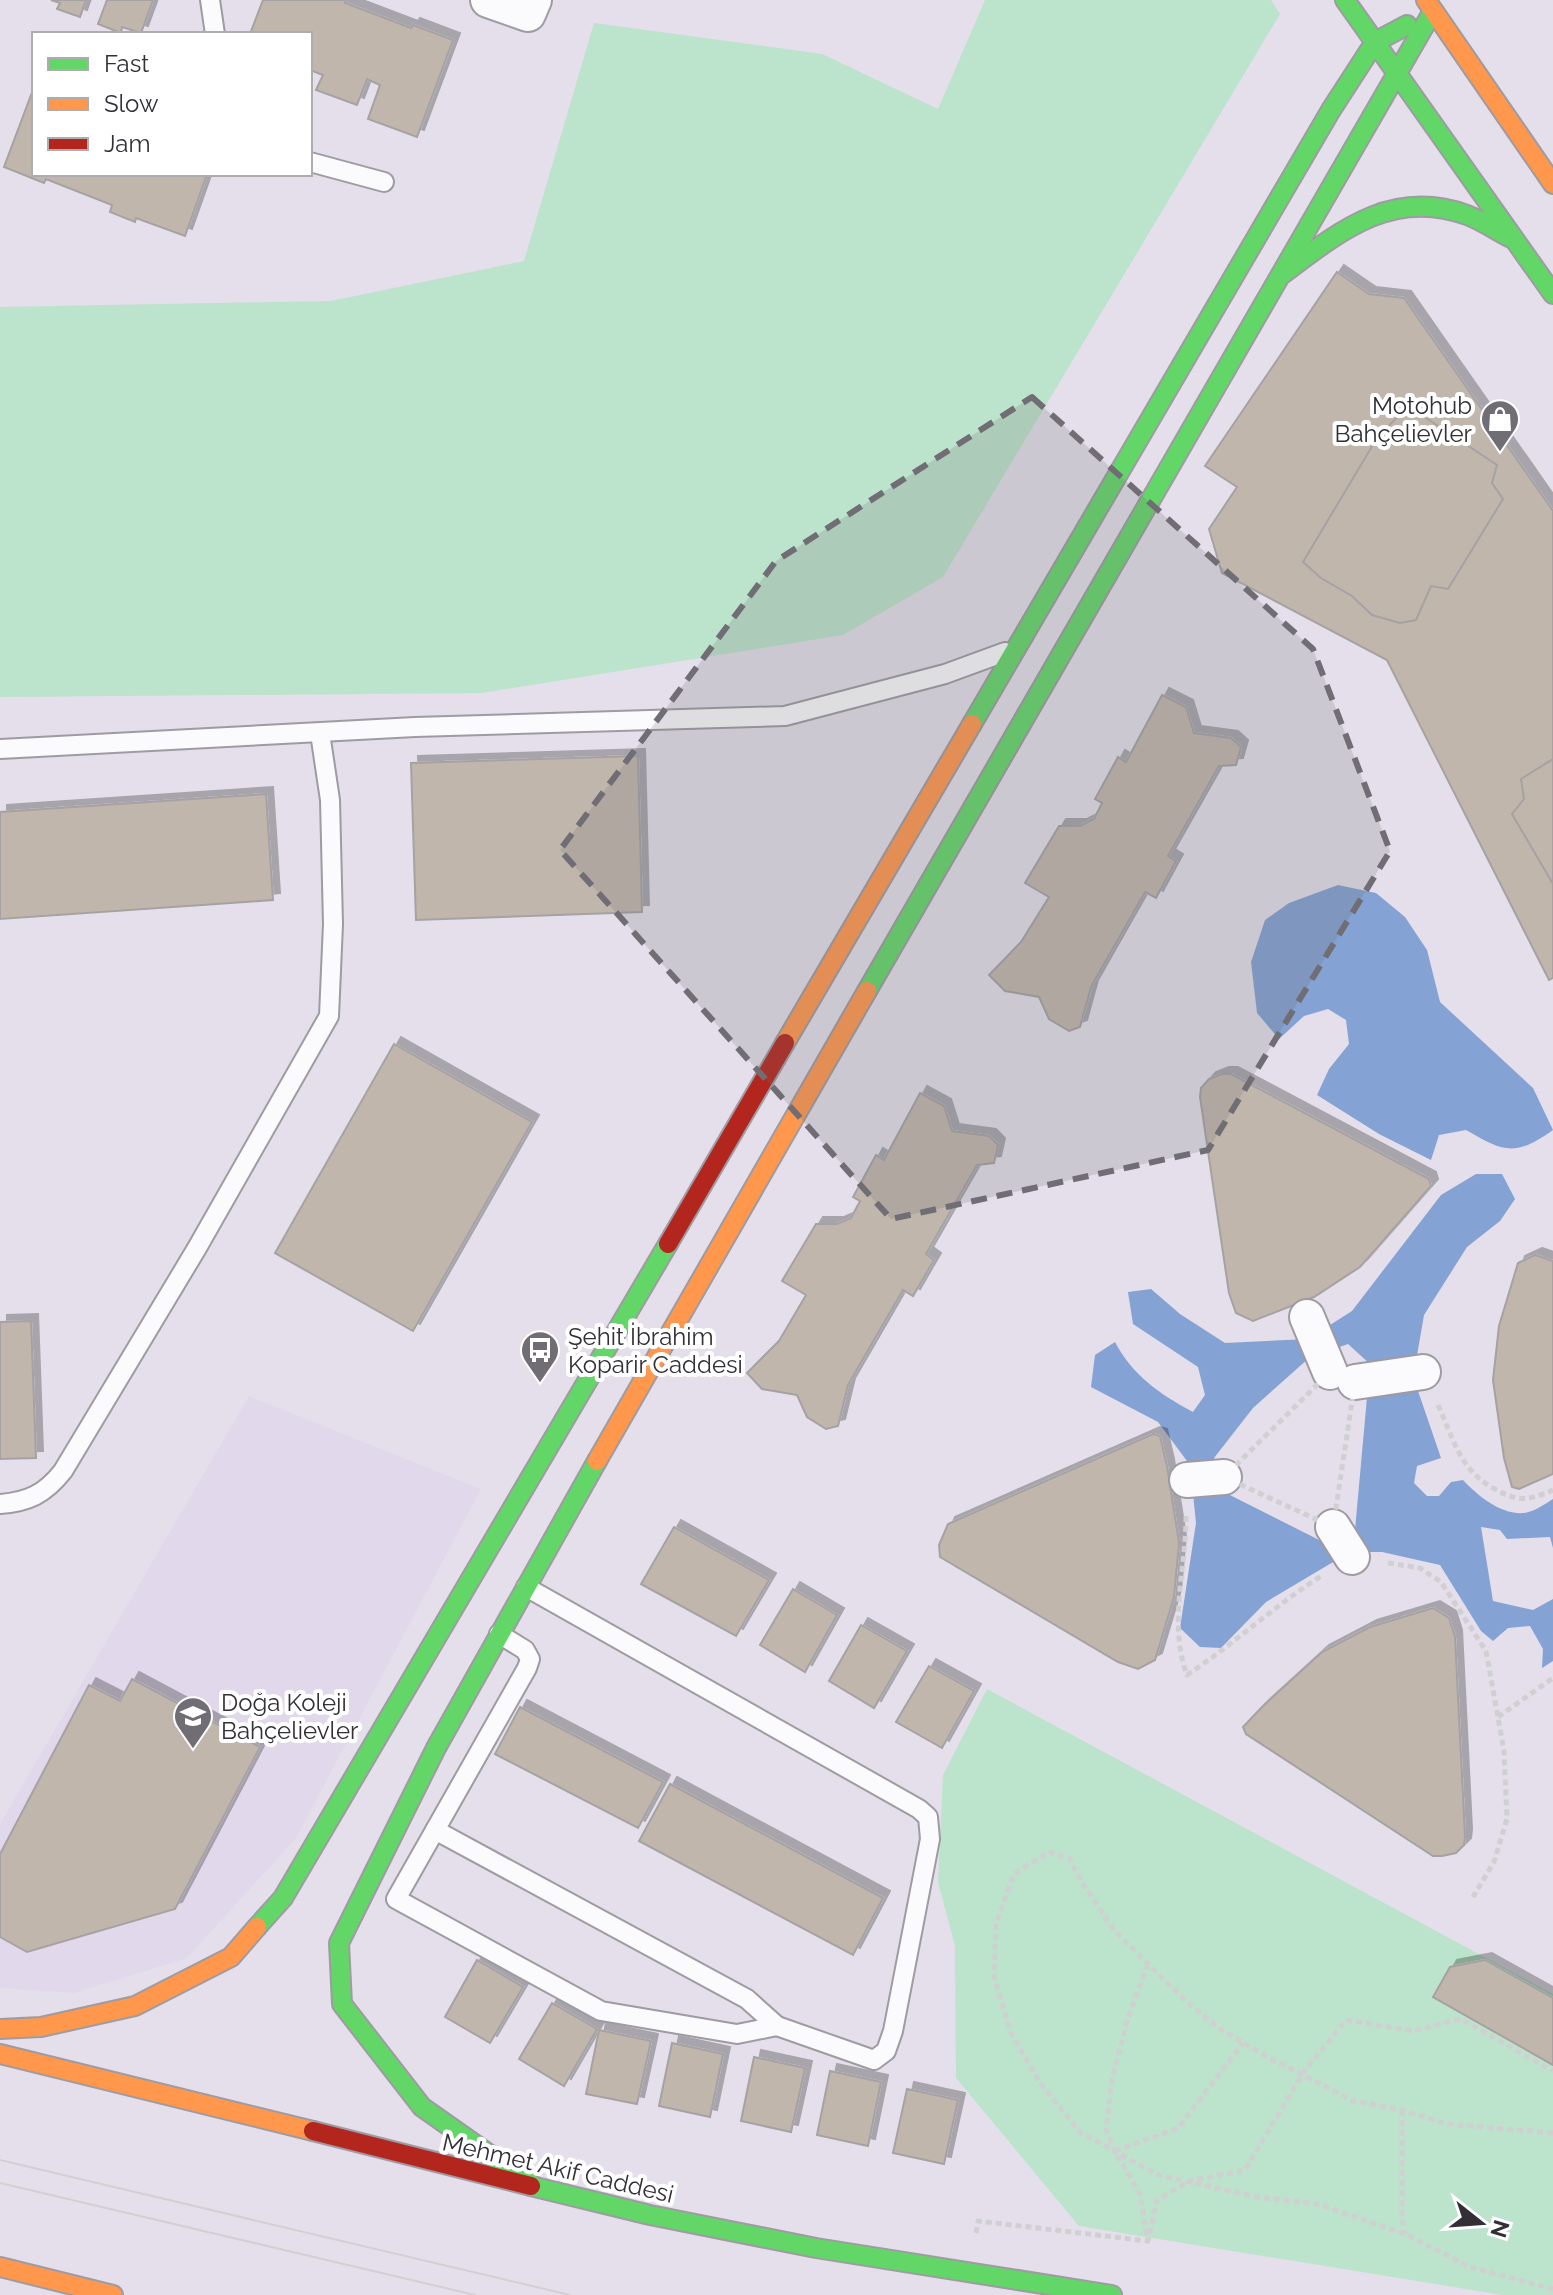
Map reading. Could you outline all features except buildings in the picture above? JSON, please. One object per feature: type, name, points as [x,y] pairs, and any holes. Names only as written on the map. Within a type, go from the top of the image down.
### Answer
[{"type":"street","points":[[488,0],[528,14],[534,0]]},
{"type":"street","points":[[1345,0],[1553,294]]},
{"type":"street","points":[[0,2029],[41,2027],[135,2006],[231,1957],[283,1898],[1323,124],[1375,42],[1431,4]]},
{"type":"street","points":[[539,2189],[422,2107],[342,2004],[339,1943],[436,1748],[499,1634],[636,1391],[1284,273],[1398,72],[1431,4]]},
{"type":"street","points":[[1431,4],[1553,184]]},
{"type":"street","points":[[1284,273],[1344,229],[1391,207],[1430,205],[1468,215],[1515,241]]},
{"type":"street","points":[[1307,1317],[1342,1377],[1423,1372]]},
{"type":"street","points":[[1187,1480],[1224,1477]]},
{"type":"street","points":[[1333,1527],[1352,1557]]},
{"type":"street","name":"Mehmet Akif Caddesi","points":[[0,2054],[650,2215],[816,2248],[1112,2295]]},
{"type":"street","points":[[816,2248],[857,2273]]},
{"type":"street","points":[[0,2267],[113,2295]]},
{"type":"lane","points":[[210,0],[215,32]]},
{"type":"lane","points":[[312,163],[384,182]]},
{"type":"lane","points":[[0,749],[320,733],[785,716],[945,674],[1015,649]]},
{"type":"lane","points":[[0,1504],[20,1503],[37,1496],[52,1485],[63,1471],[197,1248],[329,1016],[333,924],[330,800],[320,733]]},
{"type":"lane","points":[[435,1830],[747,1999],[777,2026],[874,2060],[886,2051],[893,2031],[930,1839],[928,1817],[919,1809],[526,1587]]},
{"type":"lane","points":[[499,1634],[525,1650],[530,1659],[527,1668],[396,1899],[601,2011],[737,2034],[777,2026]]},
{"type":"path","points":[[1423,1372],[1461,1457],[1477,1479],[1511,1498],[1532,1499],[1553,1490]]},
{"type":"path","points":[[1342,1377],[1333,1527],[1224,1477],[1342,1377]]},
{"type":"path","points":[[1187,1480],[1186,1551],[1176,1616],[1180,1655],[1187,1675],[1220,1653],[1289,1597],[1352,1557],[1420,1568],[1441,1582],[1486,1651],[1504,1751],[1507,1819],[1494,1862],[1473,1897]]},
{"type":"path","points":[[1498,1717],[1553,1678]]},
{"type":"path","points":[[1553,2133],[1447,2124],[1402,2110],[1354,2101],[1243,2043],[1187,2002],[1114,1930],[1069,1858],[1049,1852],[1014,1874],[996,1924],[994,1977],[1011,2033],[1040,2083],[1080,2132],[1158,2175],[1257,2197],[1317,2204],[1405,2234],[1470,2267],[1553,2289]]},
{"type":"path","points":[[1148,1964],[1128,2018],[1112,2079],[1106,2130],[1140,2194],[1148,2241]]},
{"type":"path","points":[[1148,2241],[1157,2200],[1190,2181],[1245,2170],[1303,2073],[1346,2020],[1413,2031],[1461,2019],[1553,2071]]},
{"type":"path","points":[[1115,2151],[1178,2128],[1243,2043]]},
{"type":"path","points":[[1402,2110],[1402,2218],[1405,2234]]},
{"type":"path","points":[[978,2221],[1148,2241]]},
{"type":"highlighted area","points":[[1032,397],[1313,649],[1390,851],[1208,1150],[891,1219],[560,850],[776,561]]},
{"type":"shaded area","name":"Doğa Koleji Bahçelievler","points":[[249,1396],[481,1489],[296,1838],[187,1958],[74,1993],[0,1988],[0,1824]]},
{"type":"green space","points":[[985,0],[1271,0],[1280,14],[943,577],[843,635],[481,693],[0,697],[0,307],[331,301],[524,261],[594,23],[822,54],[938,109]]},
{"type":"green space","points":[[987,1689],[1553,1994],[1553,2295],[1503,2295],[1079,2226],[956,2078],[955,1946],[938,1882],[943,1775]]},
{"type":"water","points":[[1338,885],[1376,893],[1405,917],[1427,950],[1440,1002],[1533,1088],[1553,1130],[1519,1148],[1500,1147],[1466,1130],[1439,1135],[1431,1160],[1379,1134],[1317,1095],[1329,1069],[1349,1044],[1346,1020],[1328,1009],[1304,1016],[1279,1039],[1257,1013],[1251,962],[1265,920],[1289,903]]},
{"type":"water","points":[[1476,1174],[1502,1174],[1515,1199],[1500,1221],[1467,1247],[1424,1315],[1415,1367],[1418,1391],[1441,1458],[1417,1466],[1414,1483],[1427,1496],[1439,1496],[1451,1482],[1463,1480],[1490,1503],[1515,1513],[1532,1511],[1553,1499],[1553,1548],[1550,1537],[1507,1539],[1500,1530],[1481,1527],[1493,1601],[1533,1610],[1553,1599],[1553,1661],[1542,1668],[1543,1649],[1530,1626],[1508,1628],[1493,1641],[1481,1631],[1440,1565],[1382,1552],[1350,1552],[1266,1602],[1221,1648],[1200,1647],[1180,1628],[1196,1523],[1190,1465],[1158,1422],[1091,1387],[1095,1355],[1115,1342],[1139,1374],[1181,1405],[1193,1412],[1205,1395],[1198,1367],[1133,1324],[1128,1292],[1151,1289],[1180,1314],[1225,1343],[1308,1339],[1352,1311],[1441,1195]],"holes":[[[1348,1344],[1370,1364],[1355,1530],[1333,1547],[1214,1487],[1214,1458],[1253,1408],[1309,1358]]]},
{"type":"tram line","points":[[0,2160],[570,2295]]},
{"type":"tram line","points":[[0,2183],[475,2295]]},
{"type":"traffic: fast","points":[[1345,0],[1553,294]]},
{"type":"traffic: fast","points":[[867,991],[1433,11]]},
{"type":"traffic: fast","points":[[972,724],[1331,110],[1375,42],[1407,25]]},
{"type":"traffic: fast","points":[[1284,273],[1347,229],[1392,210],[1440,208],[1473,217],[1511,238]]},
{"type":"traffic: fast","points":[[257,1927],[283,1898],[668,1244]]},
{"type":"traffic: fast","points":[[534,2186],[422,2107],[342,2004],[339,1943],[436,1748],[597,1461]]},
{"type":"traffic: fast","points":[[531,2186],[650,2215],[816,2248],[1112,2295]]},
{"type":"traffic: slow","points":[[1426,0],[1553,184]]},
{"type":"traffic: slow","points":[[785,1043],[972,724]]},
{"type":"traffic: slow","points":[[597,1461],[867,991]]},
{"type":"traffic: slow","points":[[0,2029],[41,2027],[135,2006],[231,1957],[257,1927]]},
{"type":"traffic: slow","points":[[0,2054],[313,2131]]},
{"type":"traffic: slow","points":[[0,2267],[113,2295]]},
{"type":"traffic: jam","points":[[668,1244],[785,1043]]},
{"type":"traffic: jam","points":[[313,2131],[531,2186]]},
{"type":"place","name":"Motohub Bahçelievler","points":[[1500,453]]},
{"type":"place","name":"Şehit İbrahim Koparir Caddesi","points":[[540,1384]]},
{"type":"place","name":"Doğa Koleji Bahçelievler","points":[[193,1750]]}]
